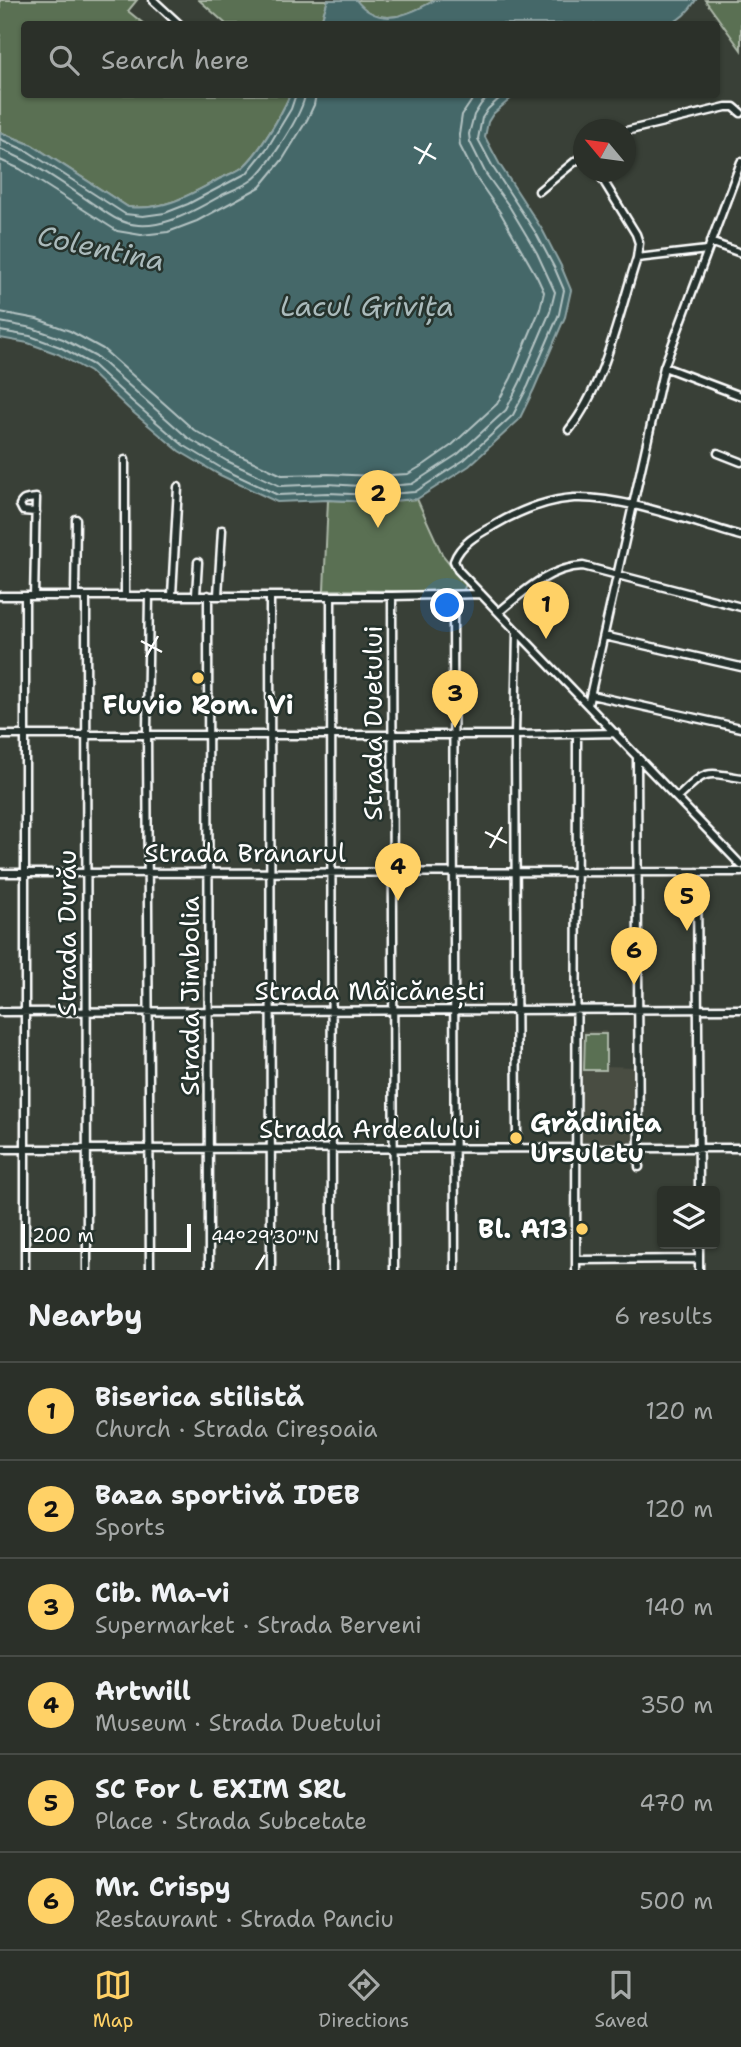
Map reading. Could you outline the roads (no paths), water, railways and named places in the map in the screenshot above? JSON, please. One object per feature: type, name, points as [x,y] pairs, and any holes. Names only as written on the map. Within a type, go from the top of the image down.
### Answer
[{"type":"street","points":[[153,0],[176,21]]},
{"type":"street","points":[[636,128],[726,107],[734,107],[741,113]]},
{"type":"street","points":[[539,191],[573,162]]},
{"type":"street","points":[[588,705],[664,368],[741,162]]},
{"type":"street","points":[[569,430],[584,409],[599,374],[637,258],[639,243],[636,234],[604,182]]},
{"type":"street","points":[[710,242],[741,253]]},
{"type":"street","points":[[637,258],[707,250]]},
{"type":"street","points":[[664,368],[741,396]]},
{"type":"street","points":[[718,453],[741,462]]},
{"type":"street","points":[[125,460],[125,593]]},
{"type":"street","points":[[172,595],[178,487]]},
{"type":"street","points":[[741,536],[633,505],[588,498],[556,500],[497,524],[470,541],[454,558],[455,565],[481,594],[741,865]]},
{"type":"street","points":[[34,596],[36,512]]},
{"type":"street","points":[[75,596],[76,519]]},
{"type":"street","points":[[218,595],[222,530]]},
{"type":"street","points":[[196,595],[198,562]]},
{"type":"street","points":[[499,612],[538,581],[568,568],[583,566],[741,607]]},
{"type":"street","points":[[0,596],[125,593],[270,596],[481,594]]},
{"type":"street","points":[[149,595],[147,736],[150,1270]]},
{"type":"street","name":"Strada Jimbolia","points":[[208,595],[209,1270]]},
{"type":"street","points":[[25,596],[25,1270]]},
{"type":"street","name":"Strada Durău","points":[[86,596],[87,1270]]},
{"type":"street","points":[[270,596],[271,1270]]},
{"type":"street","points":[[331,596],[332,1270]]},
{"type":"street","name":"Strada Duetului","points":[[392,596],[394,1270]]},
{"type":"street","points":[[453,596],[456,1270]]},
{"type":"street","points":[[517,631],[517,1147]]},
{"type":"street","points":[[604,636],[741,667]]},
{"type":"street","points":[[591,695],[741,728]]},
{"type":"street","points":[[0,734],[208,736],[616,733]]},
{"type":"street","points":[[576,1270],[577,734]]},
{"type":"street","points":[[637,756],[639,1167]]},
{"type":"street","points":[[677,798],[699,776],[705,774],[741,778]]},
{"type":"street","points":[[697,872],[699,1186]]},
{"type":"street","name":"Strada Branarul","points":[[0,873],[741,872]]},
{"type":"street","name":"Strada Măicănești","points":[[0,1012],[741,1009]]},
{"type":"street","name":"Strada Ardealului","points":[[0,1149],[741,1148]]},
{"type":"street","points":[[699,1249],[699,1270]]},
{"type":"street","points":[[576,1260],[698,1259]]},
{"type":"water","points":[[328,0],[356,0],[374,14],[394,17],[435,0],[696,0],[676,21],[321,21]]},
{"type":"water","name":"Lacul Grivița","points":[[288,98],[512,98],[493,114],[485,137],[543,231],[561,266],[571,290],[565,317],[519,420],[469,466],[417,499],[277,502],[220,475],[179,451],[90,372],[58,354],[28,343],[0,338],[0,132],[32,145],[128,207],[141,208],[165,204],[187,196],[243,167],[276,123]]},
{"type":"place","name":"Baza sportivă IDEB","points":[[378,528]]},
{"type":"place","name":"Biserica stilistă","points":[[546,639]]},
{"type":"place","name":"Fluvio Rom. Vi","points":[[198,678]]},
{"type":"place","name":"Cib. Ma-vi","points":[[455,728]]},
{"type":"place","name":"Artwill","points":[[398,901]]},
{"type":"place","name":"SC For L EXIM SRL","points":[[687,931]]},
{"type":"place","name":"Mr. Crispy","points":[[634,985]]},
{"type":"place","name":"Grădinița Ursuletu","points":[[516,1138]]},
{"type":"place","name":"Bl. A13","points":[[582,1229]]},
{"type":"water label","name":"Colentina","points":[[101,248]]}]
